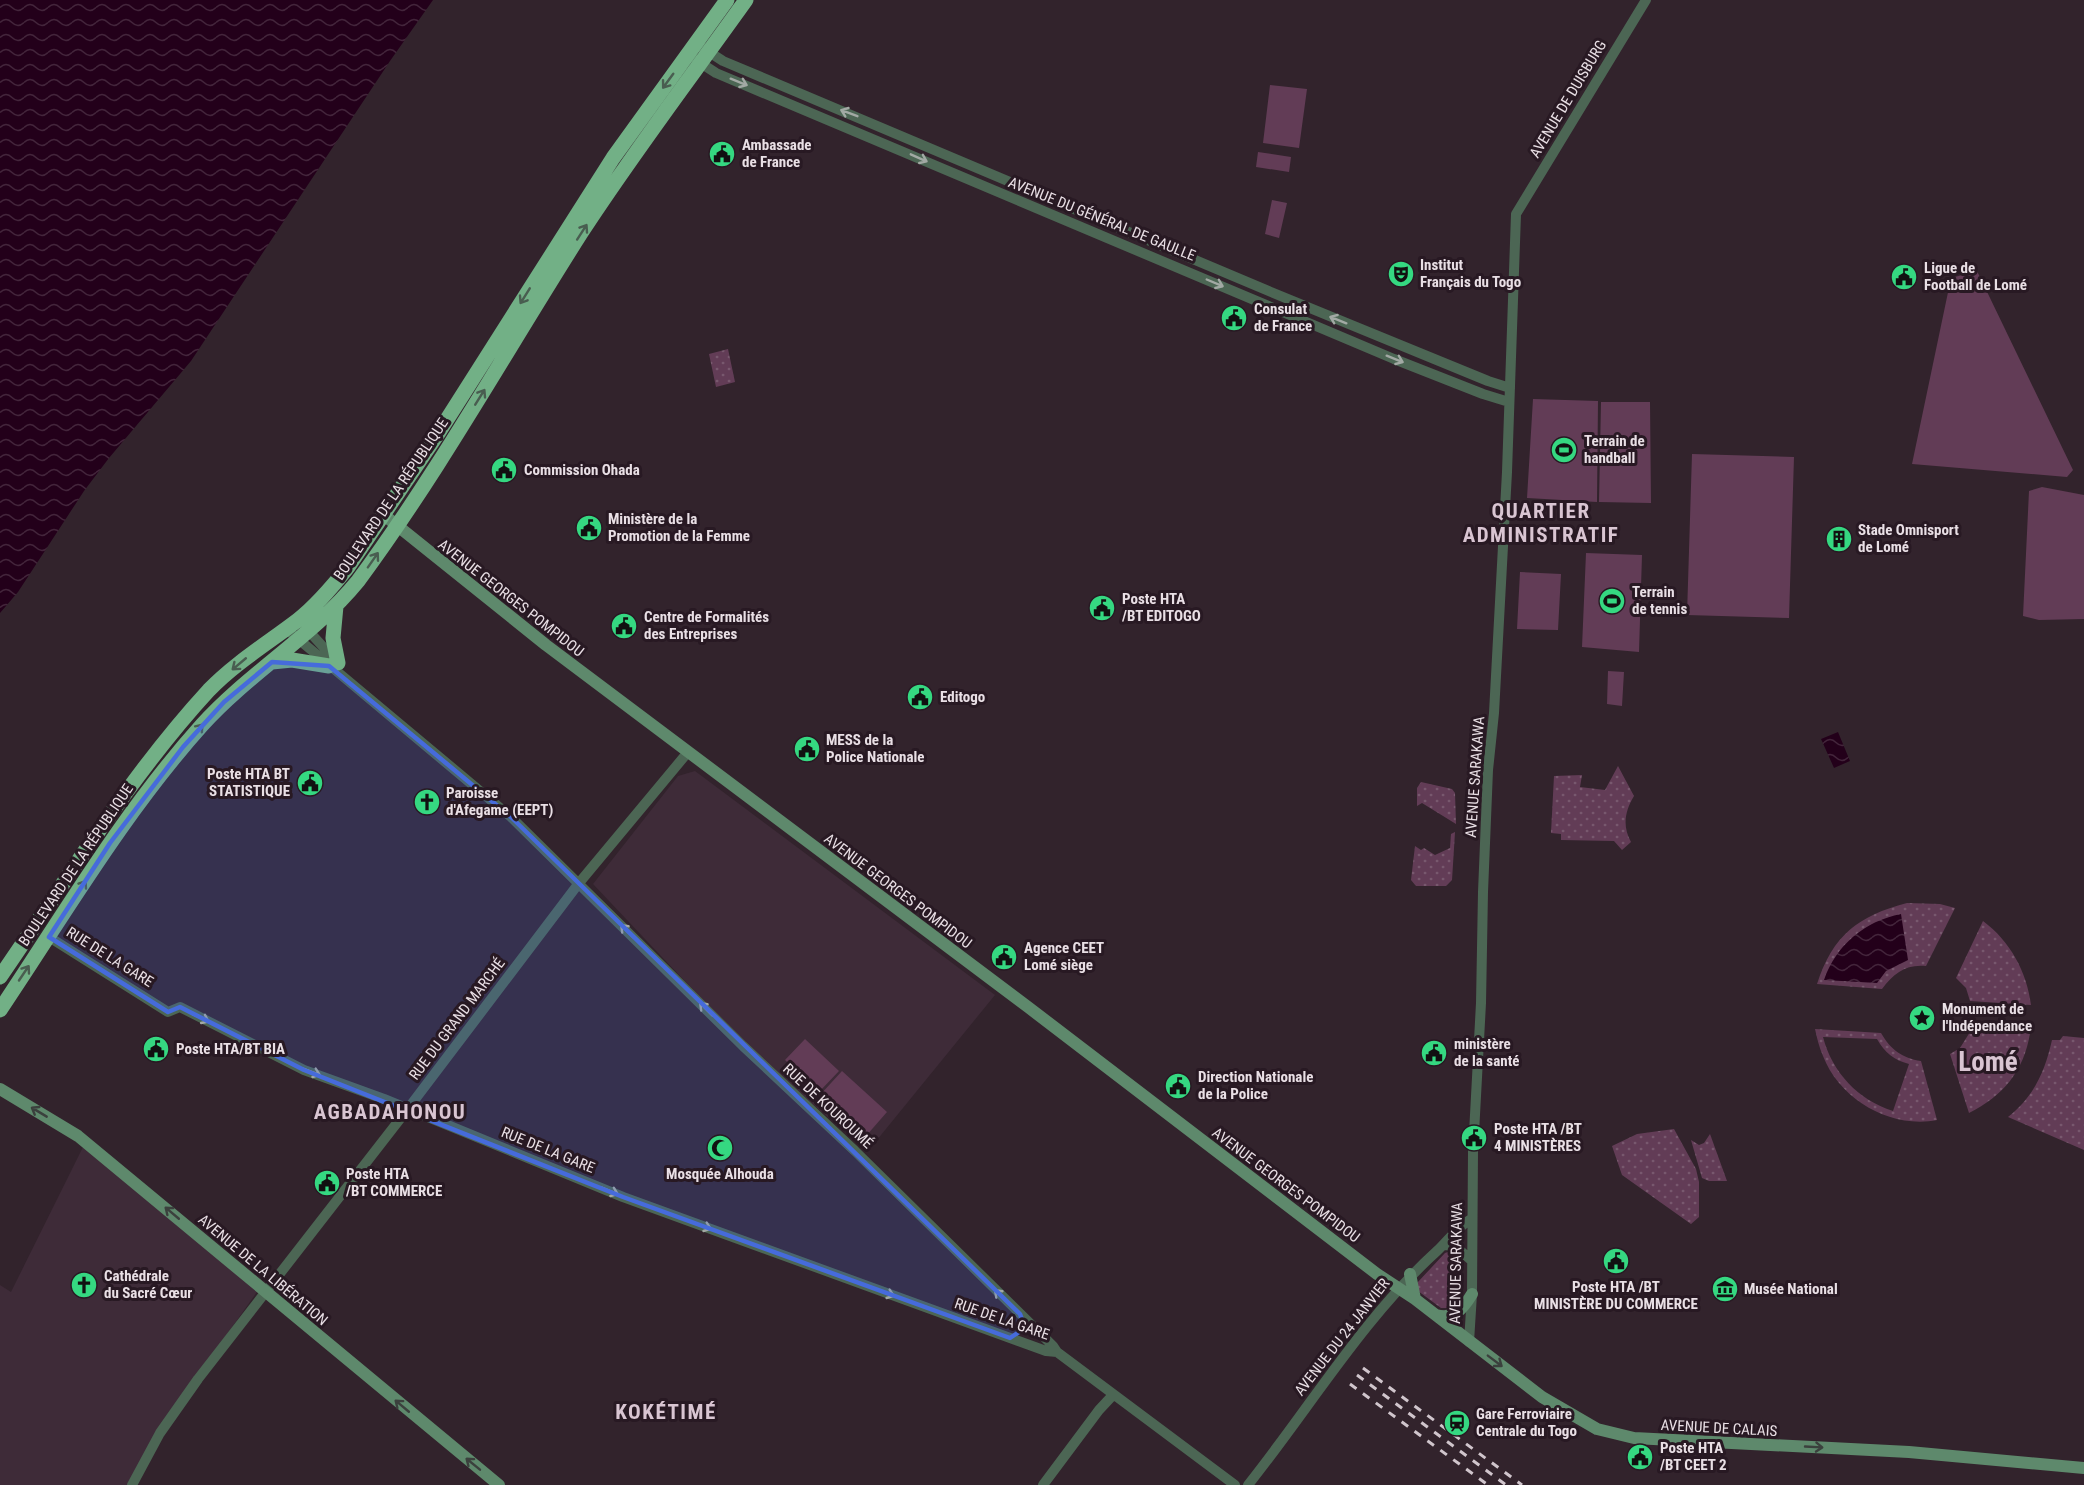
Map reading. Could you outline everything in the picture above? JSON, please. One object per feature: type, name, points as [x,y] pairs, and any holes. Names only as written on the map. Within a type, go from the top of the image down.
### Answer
[{"type":"highway","name":"BOULEVARD DE LA RÉPUBLIQUE","points":[[0,977],[115,806],[166,740],[210,689],[240,662],[291,624],[336,583],[439,432],[613,158],[727,0]]},
{"type":"highway","name":"BOULEVARD DE LA RÉPUBLIQUE","points":[[0,1010],[110,843],[144,795],[183,747],[224,702],[251,677],[304,636],[336,606],[358,581],[397,526],[472,410],[630,159],[746,0]]},
{"type":"highway","points":[[272,662],[299,661],[333,665],[336,606]]},
{"type":"main road","name":"AVENUE GEORGES POMPIDOU","points":[[384,515],[546,645],[1037,1014],[1397,1289]]},
{"type":"main road","name":"AVENUE DE LA LIBÉRATION","points":[[0,1089],[78,1136],[499,1485]]},
{"type":"main road","points":[[1410,1275],[1415,1299]]},
{"type":"main road","name":"AVENUE DE CALAIS","points":[[1397,1289],[1415,1299],[1542,1397],[1585,1424],[1608,1433],[1634,1438],[1879,1451],[2084,1468]]},
{"type":"main road","points":[[1435,1315],[1445,1318],[1454,1315],[1461,1310],[1472,1294]]},
{"type":"street","name":"AVENUE DE DUISBURG","points":[[1516,214],[1646,0]]},
{"type":"street","name":"AVENUE DU GÉNÉRAL DE GAULLE","points":[[692,49],[705,58],[716,73],[1394,359],[1509,402]]},
{"type":"street","name":"AVENUE DU GÉNÉRAL DE GAULLE","points":[[705,58],[723,61],[1271,292],[1510,388]]},
{"type":"street","name":"AVENUE SARAKAWA","points":[[1469,1342],[1472,1294],[1473,1152],[1481,1003],[1488,770],[1494,712],[1516,214]]},
{"type":"street","points":[[1243,294],[1247,282]]},
{"type":"street","points":[[1267,304],[1271,292]]},
{"type":"street","name":"RUE DE KOUROUMÉ","points":[[291,624],[352,684],[511,817],[743,1046],[855,1151],[1057,1352]]},
{"type":"street","name":"RUE DU GRAND MARCHÉ","points":[[132,1485],[160,1433],[198,1379],[407,1110],[579,883],[688,752]]},
{"type":"street","name":"RUE DE LA GARE","points":[[49,937],[168,1012],[180,1008],[304,1070],[384,1099],[648,1206],[1046,1351],[1057,1352]]},
{"type":"street","name":"AVENUE DU 24 JANVIER","points":[[1248,1485],[1397,1289],[1471,1219]]},
{"type":"street","points":[[1444,1245],[1461,1250],[1471,1260]]},
{"type":"street","points":[[1010,1338],[1019,1337],[1024,1332],[1025,1325],[1020,1314]]},
{"type":"street","points":[[1057,1352],[1235,1485]]},
{"type":"street","points":[[1043,1485],[1099,1410],[1113,1395]]},
{"type":"highlighted area","points":[[272,662],[329,666],[511,817],[1020,1314],[1025,1328],[1010,1338],[623,1197],[304,1070],[180,1007],[168,1012],[49,937],[110,843],[183,747],[224,702]]},
{"type":"shaded area","points":[[1270,85],[1307,89],[1299,148],[1263,143]]},
{"type":"shaded area","points":[[1258,152],[1291,157],[1289,172],[1256,167]]},
{"type":"shaded area","points":[[1272,200],[1287,203],[1279,238],[1265,234]]},
{"type":"shaded area","points":[[1977,271],[2073,470],[2067,477],[1912,464],[1951,278]]},
{"type":"shaded area","points":[[728,349],[735,382],[716,387],[709,354]]},
{"type":"shaded area","name":"Terrain de handball","points":[[1533,399],[1598,401],[1597,502],[1527,498]]},
{"type":"shaded area","points":[[1601,402],[1650,402],[1651,503],[1599,502]]},
{"type":"shaded area","points":[[1692,454],[1794,457],[1789,618],[1687,615]]},
{"type":"shaded area","points":[[2042,487],[2084,495],[2084,619],[2039,620],[2023,616],[2029,491]]},
{"type":"shaded area","name":"Terrain de tennis","points":[[1586,553],[1642,555],[1639,652],[1582,647]]},
{"type":"shaded area","points":[[1520,572],[1561,574],[1558,630],[1517,629]]},
{"type":"shaded area","points":[[1608,671],[1624,672],[1622,706],[1607,704]]},
{"type":"shaded area","points":[[1618,766],[1634,796],[1628,807],[1626,819],[1626,830],[1631,842],[1622,850],[1614,841],[1561,840],[1561,834],[1551,833],[1554,776],[1582,775],[1580,787],[1605,790]]},
{"type":"shaded area","points":[[695,771],[995,995],[868,1151],[769,1067],[593,884],[678,776]]},
{"type":"shaded area","points":[[1421,782],[1452,789],[1455,793],[1456,824],[1422,803],[1417,806],[1417,788]]},
{"type":"shaded area","points":[[1455,832],[1452,880],[1446,886],[1416,886],[1411,880],[1415,846],[1421,850],[1424,848],[1435,855],[1450,848],[1451,834]]},
{"type":"shaded area","points":[[1907,903],[1940,904],[1955,908],[1926,966],[1906,968],[1891,978],[1882,989],[1817,984],[1831,952],[1850,930],[1875,914]]},
{"type":"shaded area","points":[[1983,921],[1993,929],[2016,958],[2026,981],[2031,1005],[1970,1001],[1966,988],[1956,978]]},
{"type":"shaded area","points":[[1815,1029],[1881,1033],[1898,1052],[1908,1058],[1921,1061],[1937,1120],[1920,1122],[1902,1120],[1869,1108],[1854,1098],[1831,1072],[1822,1053]],"holes":[[[1823,1037],[1877,1039],[1890,1055],[1909,1064],[1893,1111],[1869,1100],[1848,1083],[1833,1062]]]},
{"type":"shaded area","points":[[1970,1032],[2030,1033],[2023,1059],[2010,1081],[1992,1099],[1969,1113],[1950,1054],[1960,1048]]},
{"type":"shaded area","points":[[2063,1036],[2084,1038],[2084,1150],[2008,1117],[2032,1092],[2046,1062],[2052,1040],[2060,1040]]},
{"type":"shaded area","points":[[805,1039],[839,1071],[819,1092],[785,1060]]},
{"type":"shaded area","points":[[842,1071],[887,1112],[866,1136],[820,1095]]},
{"type":"shaded area","points":[[1674,1129],[1696,1169],[1699,1182],[1699,1217],[1691,1224],[1622,1175],[1612,1146],[1637,1134]]},
{"type":"shaded area","points":[[1710,1134],[1727,1181],[1709,1181],[1702,1178],[1691,1140],[1699,1145],[1704,1143]]},
{"type":"shaded area","points":[[83,1147],[259,1289],[223,1340],[130,1485],[0,1485],[0,1285],[11,1292]]},
{"type":"shaded area","points":[[1451,1251],[1460,1258],[1457,1300],[1449,1308],[1441,1308],[1418,1291],[1417,1283],[1445,1253]]},
{"type":"water","points":[[0,0],[433,0],[191,361],[109,458],[84,491],[18,592],[0,613]]},
{"type":"water","points":[[1838,732],[1850,761],[1834,768],[1821,739]]},
{"type":"water","points":[[1901,914],[1908,960],[1886,971],[1877,983],[1824,980],[1836,956],[1854,936],[1875,922]]},
{"type":"railway","points":[[1363,1368],[1522,1485]]},
{"type":"railway","points":[[1357,1375],[1506,1485]]},
{"type":"railway","points":[[1350,1384],[1488,1485]]},
{"type":"place","name":"Ambassade de France","points":[[722,154]]},
{"type":"place","name":"Institut Français du Togo","points":[[1401,274]]},
{"type":"place","name":"Ligue de Football de Lomé","points":[[1904,277]]},
{"type":"place","name":"Consulat de France","points":[[1234,318]]},
{"type":"place","name":"Terrain de handball","points":[[1564,450]]},
{"type":"place","name":"Commission Ohada","points":[[504,470]]},
{"type":"place","name":"Ministère de la Promotion de la Femme","points":[[589,528]]},
{"type":"place","name":"Stade Omnisport de Lomé","points":[[1839,539]]},
{"type":"place","name":"Terrain de tennis","points":[[1612,601]]},
{"type":"place","name":"Poste HTA /BT EDITOGO","points":[[1102,608]]},
{"type":"place","name":"Centre de Formalités des Entreprises","points":[[624,626]]},
{"type":"place","name":"Editogo","points":[[920,697]]},
{"type":"place","name":"MESS de la Police Nationale","points":[[807,749]]},
{"type":"place","name":"Poste HTA BT STATISTIQUE","points":[[310,783]]},
{"type":"place","name":"Paroisse d'Afegame (EEPT)","points":[[427,802]]},
{"type":"place","name":"Agence CEET Lomé siège","points":[[1004,957]]},
{"type":"place","name":"Monument de l'Indépendance","points":[[1922,1018]]},
{"type":"place","name":"Poste HTA/BT BIA","points":[[156,1049]]},
{"type":"place","name":"ministère de la santé","points":[[1434,1053]]},
{"type":"place","name":"Direction Nationale de la Police","points":[[1178,1086]]},
{"type":"place","name":"Poste HTA /BT 4 MINISTÈRES","points":[[1474,1138]]},
{"type":"place","name":"Mosquée Alhouda","points":[[720,1148]]},
{"type":"place","name":"Poste HTA /BT COMMERCE","points":[[327,1183]]},
{"type":"place","name":"Poste HTA /BT MINISTÈRE DU COMMERCE","points":[[1616,1261]]},
{"type":"place","name":"Cathédrale du Sacré Cœur","points":[[84,1285]]},
{"type":"place","name":"Musée National","points":[[1725,1289]]},
{"type":"place","name":"Gare Ferroviaire Centrale du Togo","points":[[1457,1423]]},
{"type":"place","name":"Poste HTA /BT CEET 2","points":[[1640,1457]]},
{"type":"district","name":"QUARTIER ADMINISTRATIF","points":[[1541,523]]},
{"type":"district","name":"Lomé","points":[[1988,1062]]},
{"type":"district","name":"AGBADAHONOU","points":[[390,1112]]},
{"type":"district","name":"KOKÉTIMÉ","points":[[666,1412]]}]
